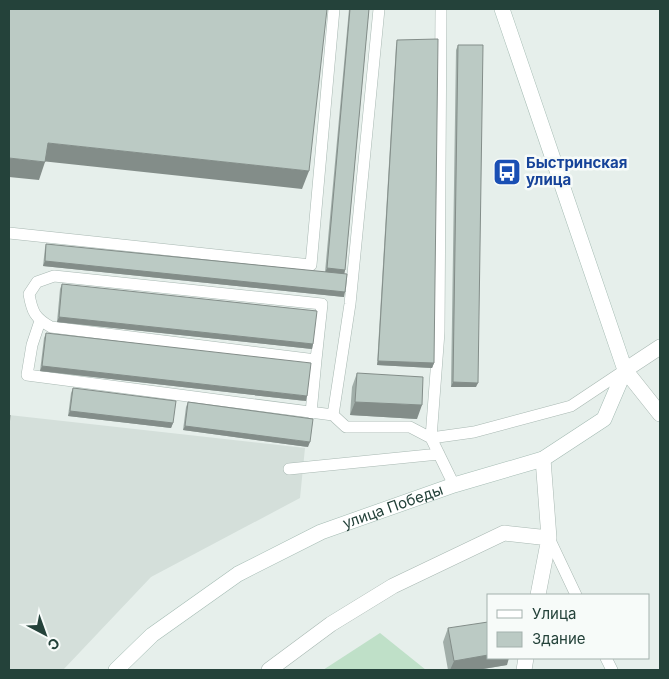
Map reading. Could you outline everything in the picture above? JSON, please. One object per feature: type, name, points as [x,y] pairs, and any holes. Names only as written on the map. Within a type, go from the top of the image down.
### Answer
[{"type":"street","points":[[502,9],[625,370],[660,414]]},
{"type":"street","points":[[625,370],[660,347]]},
{"type":"street","name":"улица Победы","points":[[116,670],[152,635],[238,574],[321,532],[454,485],[543,459],[604,419],[625,370]]},
{"type":"street","points":[[538,594],[549,538],[543,459]]},
{"type":"street","points":[[269,670],[331,624],[393,586],[495,537],[504,533],[549,538]]},
{"type":"lane","points":[[9,233],[311,265],[334,9]]},
{"type":"lane","points":[[333,415],[350,304],[379,9]]},
{"type":"lane","points":[[441,9],[439,332],[431,438],[454,485]]},
{"type":"lane","points":[[312,413],[322,304],[54,276],[37,282],[29,294],[32,309],[40,321],[51,327],[316,360]]},
{"type":"lane","points":[[40,321],[32,345],[27,375],[333,415],[346,427],[410,427],[431,438],[474,432],[571,406],[625,370]]},
{"type":"lane","points":[[289,469],[439,454]]},
{"type":"lane","points":[[549,538],[576,594]]},
{"type":"shaded area","points":[[9,415],[305,448],[300,498],[151,577],[63,670],[9,670]]},
{"type":"green space","points":[[380,633],[426,670],[323,670]]},
{"type":"building","points":[[9,9],[327,9],[309,171],[48,143],[45,162],[9,158]]},
{"type":"building","points":[[350,9],[369,9],[345,270],[327,268]]},
{"type":"building","points":[[438,39],[434,363],[378,361],[397,40]]},
{"type":"building","points":[[458,45],[483,45],[478,383],[453,382]]},
{"type":"building","points":[[46,244],[347,274],[345,292],[45,261]]},
{"type":"building","points":[[62,284],[317,311],[313,344],[59,317]]},
{"type":"building","points":[[46,333],[311,363],[307,396],[42,366]]},
{"type":"building","points":[[357,373],[423,377],[422,405],[355,402]]},
{"type":"building","points":[[73,388],[176,401],[173,423],[70,411]]},
{"type":"building","points":[[188,402],[313,419],[310,442],[185,426]]},
{"type":"building","points":[[487,622],[487,655],[454,661],[448,628]]},
{"type":"place","name":"Быстринская улица","points":[[507,172]]}]
